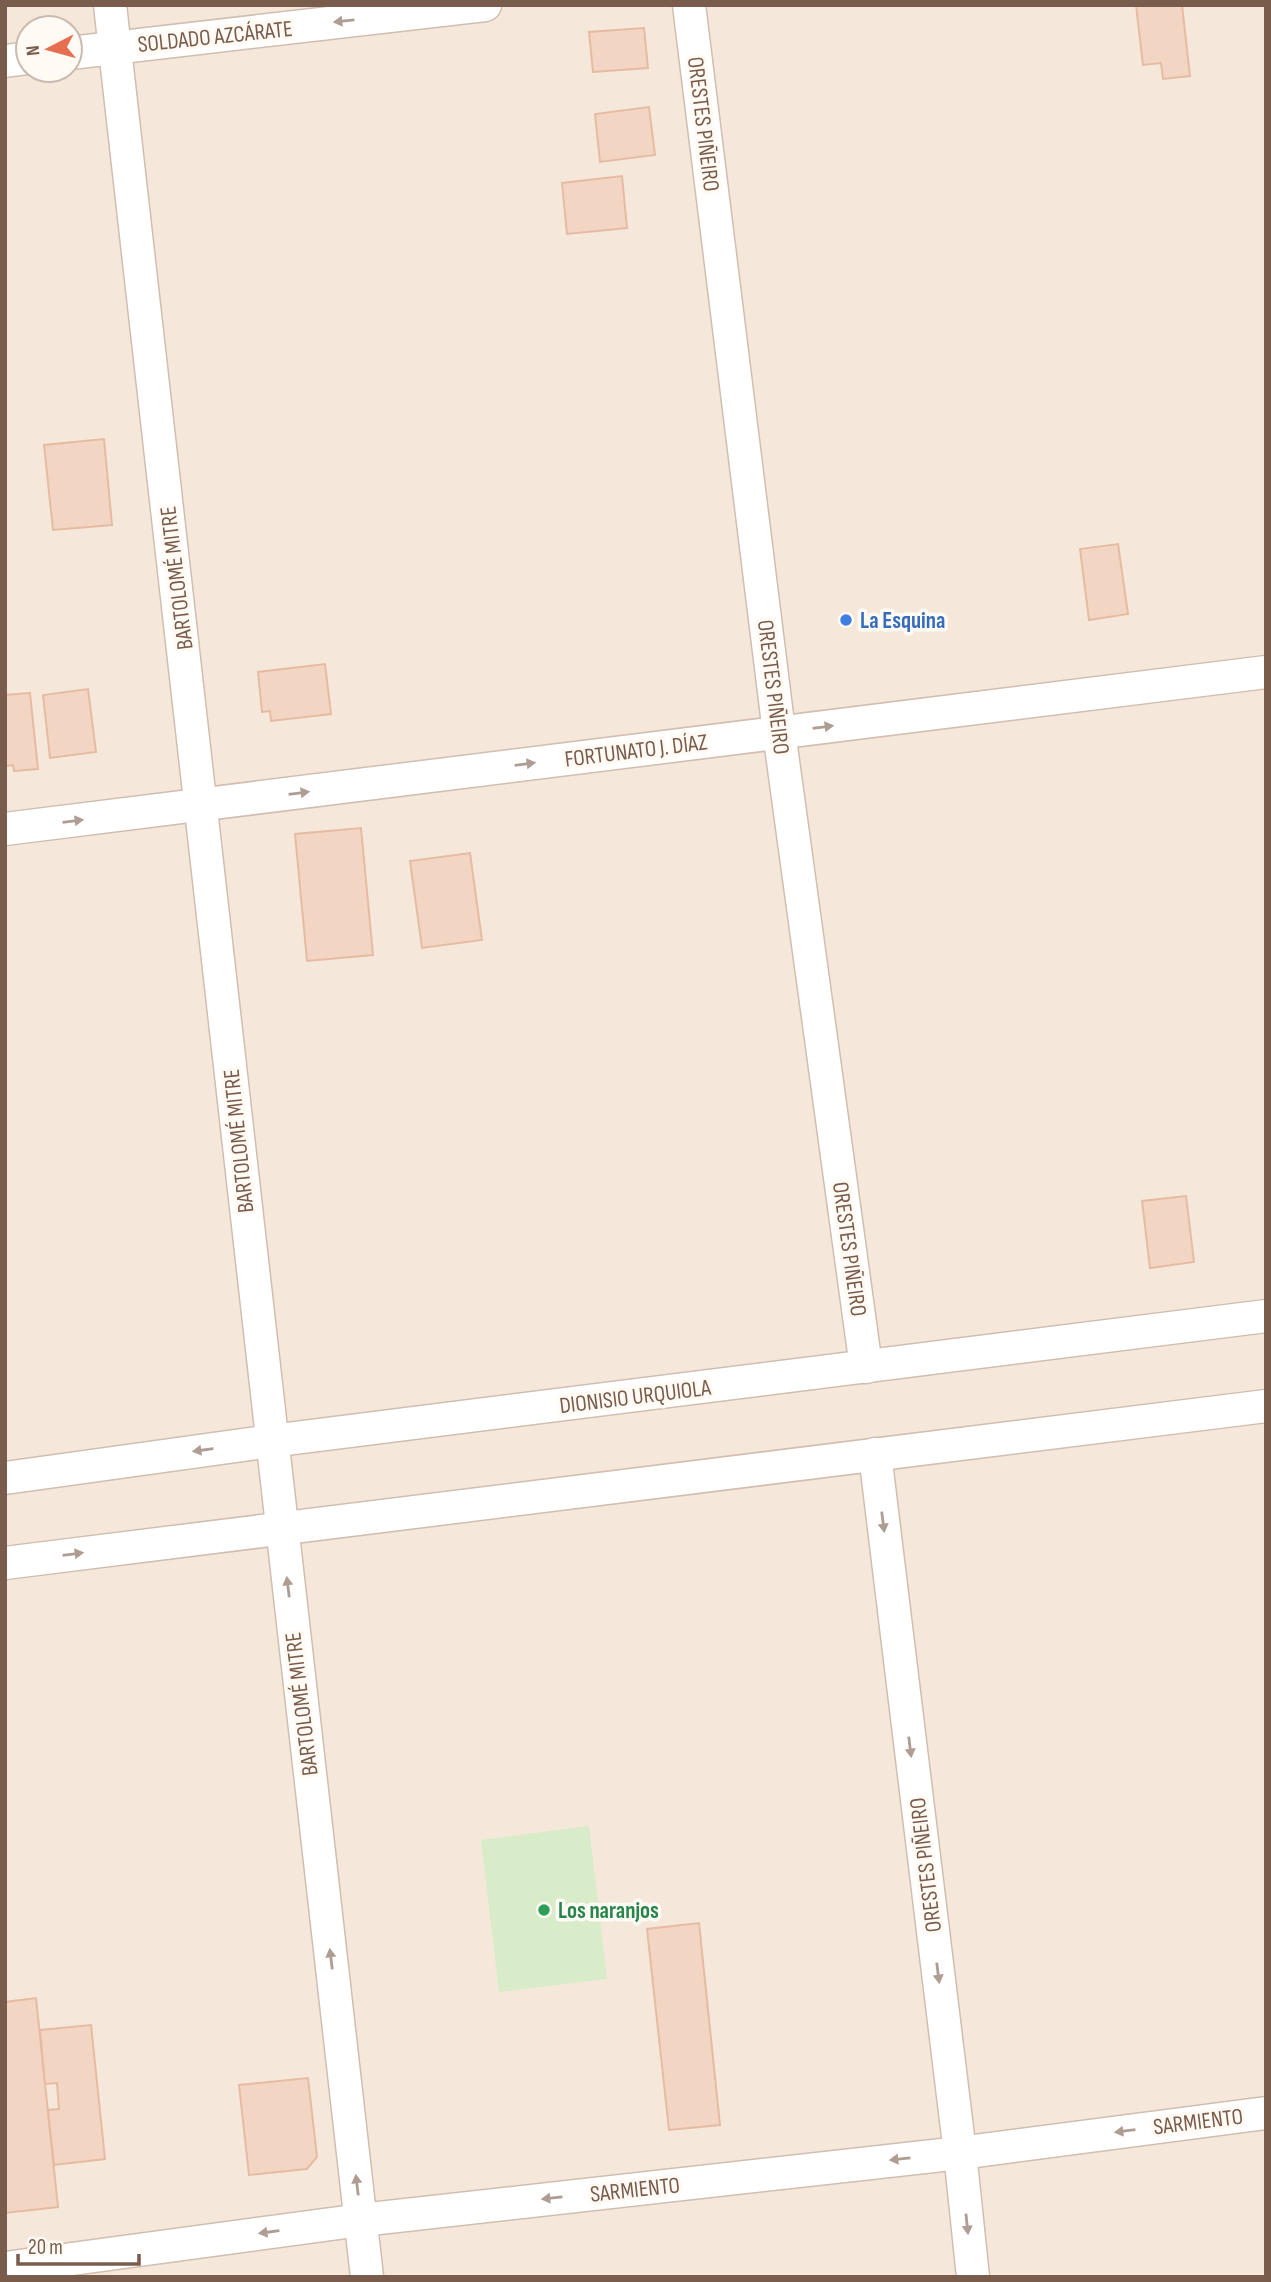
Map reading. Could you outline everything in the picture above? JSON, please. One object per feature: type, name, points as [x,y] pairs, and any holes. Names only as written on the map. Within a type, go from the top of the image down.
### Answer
[{"type":"street","name":"BARTOLOMÉ MITRE","points":[[110,5],[367,2277]]},
{"type":"street","name":"SOLDADO AZCÁRATE","points":[[84,51],[485,5]]},
{"type":"street","name":"ORESTES PIÑEIRO","points":[[689,5],[779,732],[866,1367]]},
{"type":"street","name":"FORTUNATO J. DÍAZ","points":[[5,829],[1266,672]]},
{"type":"street","name":"DIONISIO URQUIOLA","points":[[5,1478],[271,1441],[1266,1316]]},
{"type":"street","points":[[5,1563],[1266,1406]]},
{"type":"street","name":"ORESTES PIÑEIRO","points":[[875,1454],[973,2277]]},
{"type":"street","name":"SARMIENTO","points":[[5,2268],[361,2220],[960,2153],[1266,2113]]},
{"type":"shaded area","points":[[5,5],[1266,5],[1266,2277],[5,2277]]},
{"type":"green space","name":"Los naranjos","points":[[589,1826],[607,1979],[499,1992],[481,1840]]},
{"type":"building","points":[[1136,5],[1182,5],[1190,76],[1163,79],[1161,63],[1143,65]]},
{"type":"building","points":[[644,28],[648,68],[593,72],[589,32]]},
{"type":"building","points":[[649,107],[655,155],[600,162],[595,114]]},
{"type":"building","points":[[622,176],[627,228],[567,234],[562,183]]},
{"type":"building","points":[[104,439],[112,525],[53,530],[44,445]]},
{"type":"building","points":[[1118,544],[1128,614],[1089,620],[1080,549]]},
{"type":"building","points":[[325,664],[331,714],[271,721],[270,711],[262,712],[258,672]]},
{"type":"building","points":[[88,689],[96,752],[50,758],[43,695]]},
{"type":"building","points":[[30,693],[38,769],[14,771],[13,765],[5,766],[5,695]]},
{"type":"building","points":[[361,828],[373,955],[307,961],[295,834]]},
{"type":"building","points":[[470,853],[482,940],[422,948],[410,861]]},
{"type":"building","points":[[1186,1196],[1194,1262],[1150,1268],[1142,1201]]},
{"type":"building","points":[[699,1923],[720,2125],[669,2130],[647,1929]]},
{"type":"building","points":[[36,1998],[58,2207],[5,2213],[5,2002]]},
{"type":"building","points":[[91,2025],[105,2159],[54,2165],[48,2110],[59,2109],[57,2083],[45,2084],[40,2030]]},
{"type":"building","points":[[308,2078],[317,2157],[307,2169],[249,2175],[239,2085]]},
{"type":"place","name":"La Esquina","points":[[846,620]]},
{"type":"place","name":"Los naranjos","points":[[544,1910]]}]
